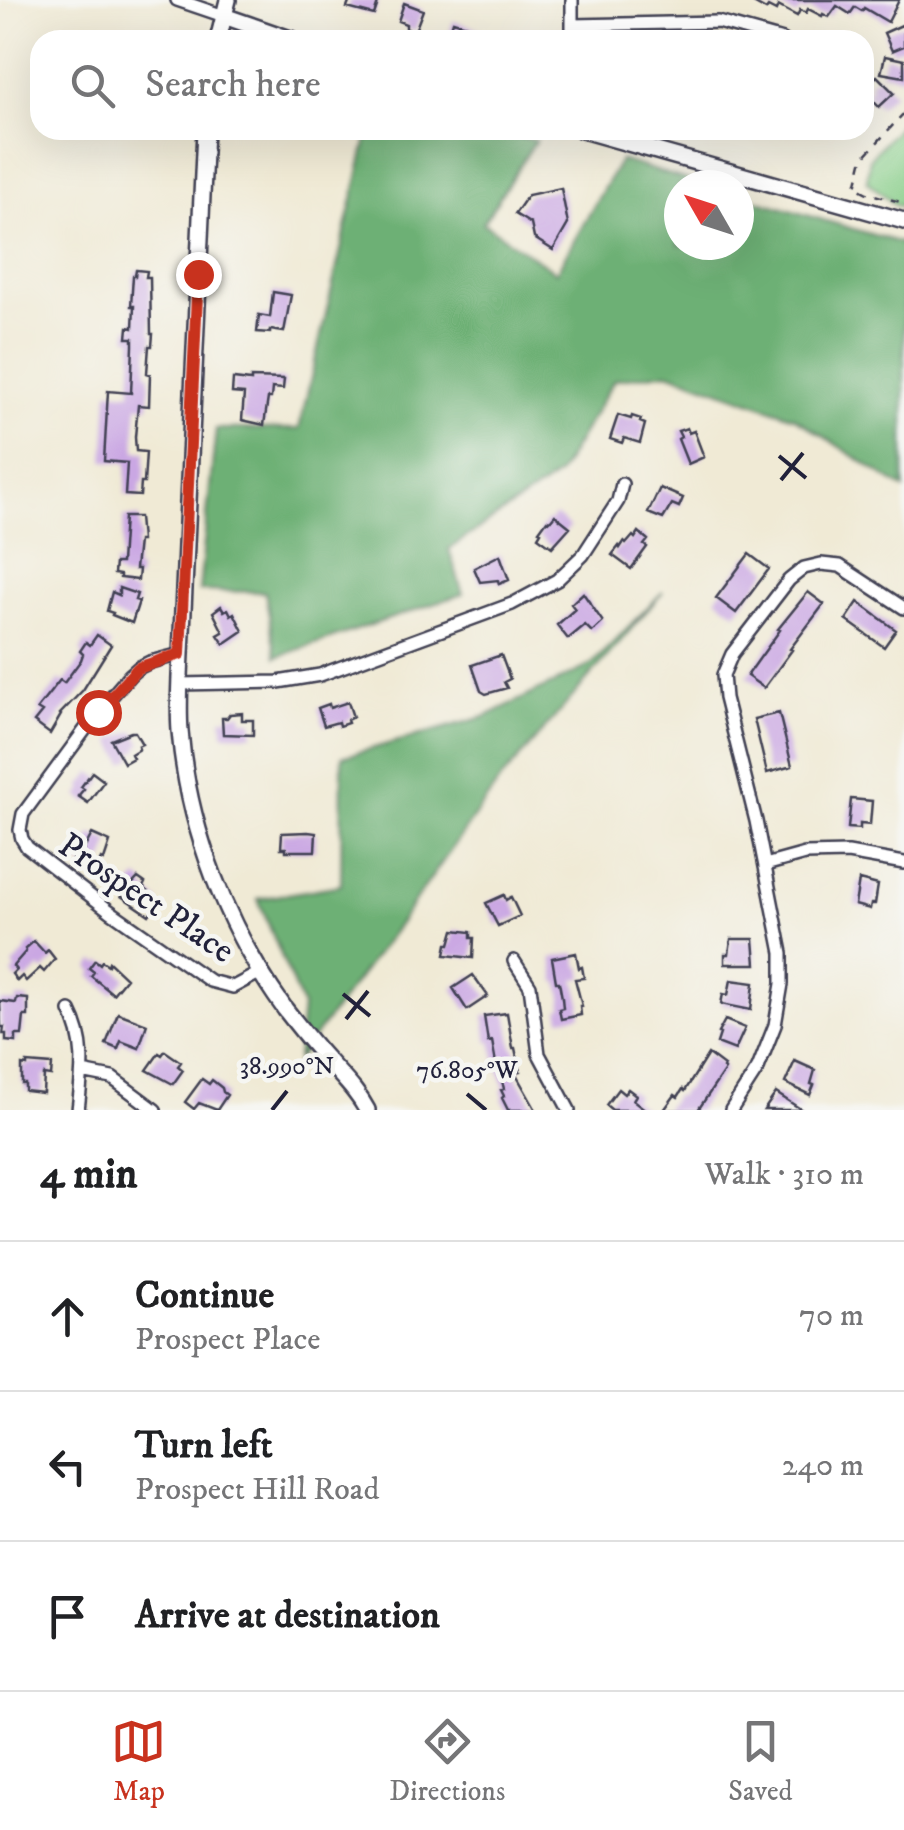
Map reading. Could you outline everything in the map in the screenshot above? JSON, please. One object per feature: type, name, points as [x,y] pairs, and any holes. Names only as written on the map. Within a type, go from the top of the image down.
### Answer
[{"type":"street","points":[[177,0],[226,8],[272,30]]},
{"type":"street","points":[[572,0],[573,30]]},
{"type":"street","points":[[574,25],[718,22],[746,30]]},
{"type":"street","points":[[205,140],[180,654],[180,729],[187,788],[218,886],[245,944],[288,1012],[359,1094],[367,1110]]},
{"type":"street","points":[[617,140],[904,221]]},
{"type":"street","points":[[180,684],[278,682],[320,676],[543,590],[583,555],[618,502],[622,484]]},
{"type":"street","points":[[731,1110],[758,1068],[775,1025],[782,953],[723,675],[732,654],[789,580],[804,568],[821,564],[840,566],[904,608]]},
{"type":"street","name":"Prospect Place","points":[[180,654],[138,668],[98,712],[23,814],[22,839],[68,880],[210,981],[233,987],[261,972]]},
{"type":"street","points":[[765,865],[805,854],[848,854],[904,863]]},
{"type":"street","points":[[514,961],[530,986],[539,1054],[569,1110]]},
{"type":"street","points":[[70,1011],[82,1047],[78,1110]]},
{"type":"street","points":[[82,1072],[112,1078],[155,1110]]},
{"type":"path","points":[[904,113],[863,158],[856,186],[904,203]]},
{"type":"green space","points":[[904,120],[904,207],[895,205],[867,181],[870,158]]},
{"type":"green space","points":[[367,140],[536,140],[483,223],[556,272],[620,160],[664,173],[664,260],[754,260],[754,199],[904,244],[904,489],[794,417],[668,372],[614,380],[558,475],[449,549],[463,594],[276,657],[265,592],[199,591],[216,429],[299,429]]},
{"type":"green space","points":[[663,592],[498,783],[297,1060],[302,1006],[258,899],[341,885],[342,757],[484,717],[591,665]]},
{"type":"building","points":[[350,0],[379,0],[374,15],[347,8]]},
{"type":"building","points":[[748,0],[899,0],[888,22],[864,8],[862,11],[855,7],[850,14],[837,6],[829,17],[808,9],[806,13],[800,10],[797,16],[778,6],[776,11],[768,7],[766,10]]},
{"type":"building","points":[[404,3],[423,10],[415,30],[398,21]]},
{"type":"building","points":[[453,21],[480,29],[480,30],[450,30]]},
{"type":"building","points":[[904,24],[904,46],[892,51],[884,33]]},
{"type":"building","points":[[885,56],[904,60],[904,77],[881,73]]},
{"type":"building","points":[[877,76],[894,93],[879,107],[874,102]]},
{"type":"building","points":[[561,188],[568,224],[553,250],[534,238],[531,224],[515,214],[528,195]]},
{"type":"building","points":[[136,270],[147,271],[146,277],[150,277],[153,334],[147,373],[149,406],[138,405],[135,437],[136,451],[146,452],[140,496],[125,495],[127,463],[104,461],[108,391],[131,393],[133,338],[127,338],[128,327],[133,328],[131,306]]},
{"type":"building","points":[[273,292],[291,295],[284,332],[257,332],[259,315],[270,317]]},
{"type":"building","points":[[233,379],[284,379],[283,389],[272,388],[264,425],[242,420],[244,394],[232,393]]},
{"type":"building","points":[[618,415],[641,419],[645,424],[640,443],[610,439]]},
{"type":"building","points":[[687,428],[689,433],[694,431],[704,457],[688,464],[678,439],[678,431]]},
{"type":"building","points":[[660,488],[683,498],[679,507],[672,504],[663,519],[648,513]]},
{"type":"building","points":[[555,515],[570,527],[552,547],[538,537],[547,520]]},
{"type":"building","points":[[124,517],[139,517],[141,541],[135,569],[139,569],[138,580],[114,574],[115,563],[121,563]]},
{"type":"building","points":[[639,532],[648,540],[644,545],[647,547],[631,569],[612,555]]},
{"type":"building","points":[[749,554],[769,569],[736,613],[716,598]]},
{"type":"building","points":[[500,555],[509,580],[499,584],[498,580],[480,582],[474,568]]},
{"type":"building","points":[[119,588],[137,594],[135,600],[139,601],[132,623],[107,611],[112,592],[119,595]]},
{"type":"building","points":[[808,592],[824,604],[764,688],[747,676]]},
{"type":"building","points":[[583,593],[603,622],[592,632],[585,625],[568,639],[557,625],[575,609],[571,604]]},
{"type":"building","points":[[858,602],[896,630],[884,647],[846,620]]},
{"type":"building","points":[[221,606],[231,615],[234,613],[243,631],[224,644],[213,612]]},
{"type":"building","points":[[97,635],[111,645],[83,690],[60,714],[50,734],[34,722],[42,712],[37,709],[60,680],[64,683],[81,660],[80,651],[86,642],[90,645]]},
{"type":"building","points":[[501,655],[510,679],[504,682],[507,688],[486,694],[481,691],[472,665]]},
{"type":"building","points":[[348,702],[353,717],[348,723],[324,726],[318,708]]},
{"type":"building","points":[[242,713],[242,720],[253,720],[253,735],[223,734],[222,718]]},
{"type":"building","points":[[779,713],[792,766],[767,773],[754,719]]},
{"type":"building","points":[[131,732],[142,744],[131,754],[133,758],[124,763],[111,740]]},
{"type":"building","points":[[92,772],[104,781],[88,803],[78,796]]},
{"type":"building","points":[[851,799],[872,801],[870,825],[848,828]]},
{"type":"building","points":[[282,833],[316,833],[315,851],[281,848]]},
{"type":"building","points":[[92,834],[110,842],[96,870],[72,860],[77,849],[83,851]]},
{"type":"building","points":[[138,878],[159,901],[149,915],[121,896]]},
{"type":"building","points":[[859,880],[878,885],[875,904],[870,909],[855,905]]},
{"type":"building","points":[[504,895],[506,900],[511,897],[520,916],[498,926],[486,903]]},
{"type":"building","points":[[454,930],[471,932],[473,958],[445,955]]},
{"type":"building","points":[[731,939],[754,939],[756,964],[725,964]]},
{"type":"building","points":[[34,941],[55,959],[44,972],[40,968],[26,981],[22,976],[17,981],[12,974],[16,970],[13,966]]},
{"type":"building","points":[[576,953],[584,978],[575,979],[581,1015],[561,1019],[562,998],[552,958]]},
{"type":"building","points":[[95,960],[100,964],[109,962],[126,978],[113,994],[91,976],[94,972],[89,968]]},
{"type":"building","points":[[473,975],[488,996],[467,1010],[453,988]]},
{"type":"building","points":[[731,980],[754,983],[751,1010],[721,1004]]},
{"type":"building","points":[[17,998],[28,999],[28,1016],[24,1016],[22,1035],[16,1035],[16,1042],[6,1041],[0,1001],[16,1003]]},
{"type":"building","points":[[118,1013],[147,1024],[139,1048],[121,1041],[118,1049],[106,1044]]},
{"type":"building","points":[[507,1013],[520,1072],[515,1073],[536,1110],[508,1110],[502,1098],[504,1089],[492,1041],[488,1042],[484,1016]]},
{"type":"building","points":[[725,1020],[745,1028],[735,1050],[717,1043]]},
{"type":"building","points":[[165,1051],[181,1062],[178,1066],[183,1070],[173,1084],[147,1070]]},
{"type":"building","points":[[708,1054],[725,1070],[698,1110],[664,1110],[675,1095],[685,1091]]},
{"type":"building","points":[[795,1061],[815,1070],[810,1095],[785,1083]]},
{"type":"building","points":[[22,1065],[52,1065],[51,1076],[44,1075],[43,1093],[25,1091]]},
{"type":"building","points":[[202,1079],[209,1084],[212,1080],[227,1095],[217,1110],[199,1103],[194,1109],[185,1102]]},
{"type":"building","points":[[618,1089],[624,1094],[628,1089],[636,1095],[633,1100],[646,1110],[612,1110],[606,1105]]},
{"type":"building","points":[[776,1093],[802,1110],[764,1110]]},
{"type":"route","points":[[98,712],[138,668],[180,654],[198,274]]}]
